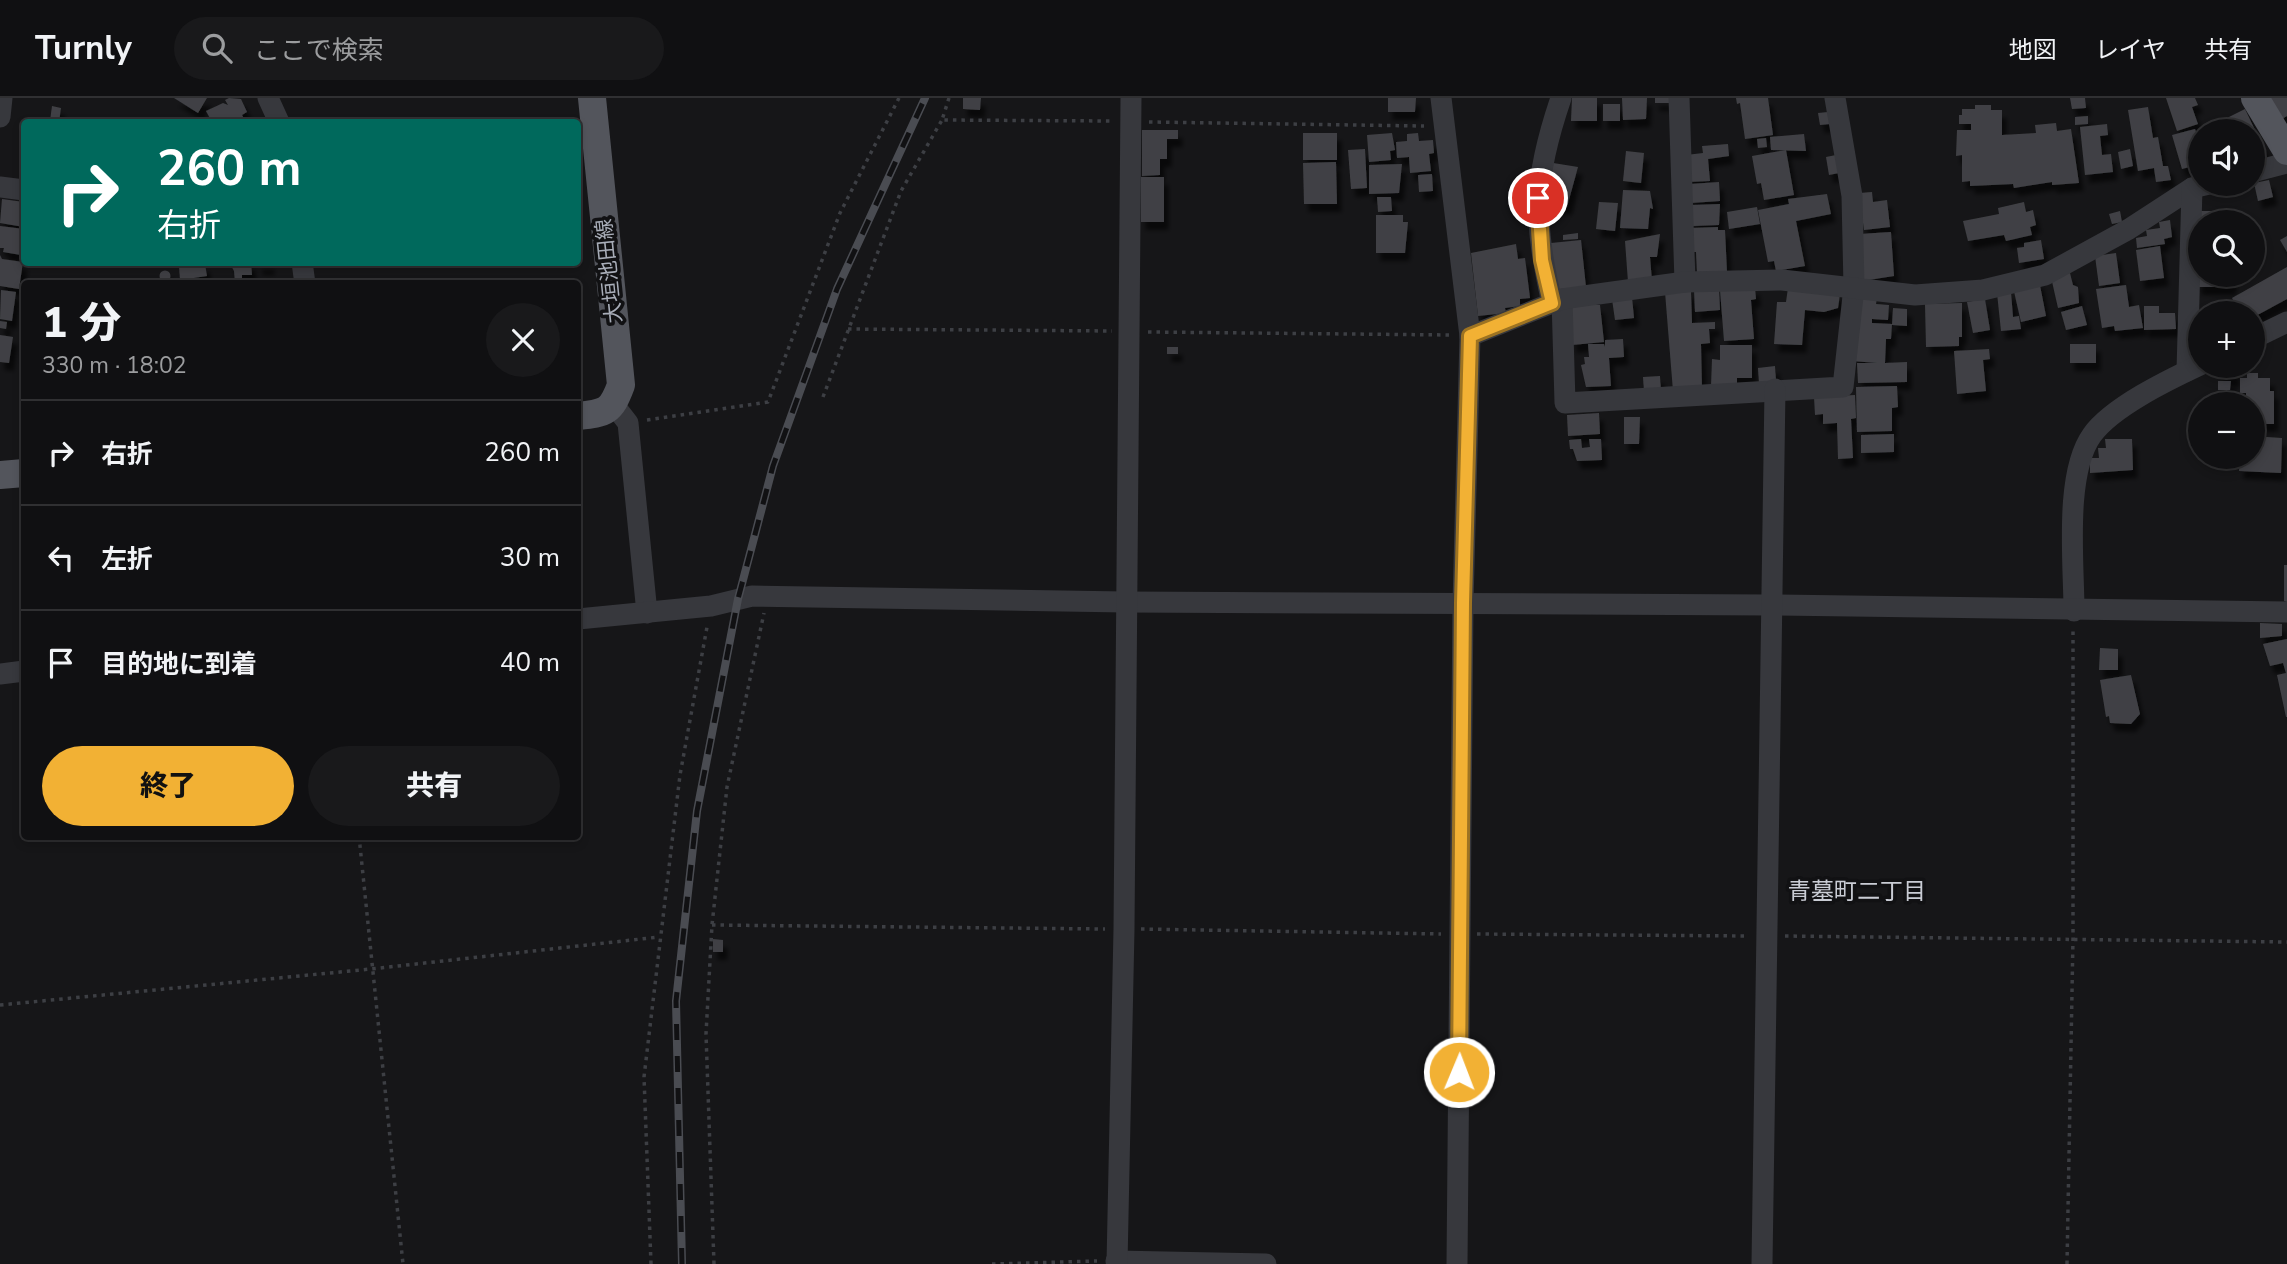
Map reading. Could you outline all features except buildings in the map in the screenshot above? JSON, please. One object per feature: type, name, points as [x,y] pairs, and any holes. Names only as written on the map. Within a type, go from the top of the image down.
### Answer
[{"type":"main road","name":"大垣池田線","points":[[592,98],[586,127],[621,385],[621,414]]},
{"type":"main road","points":[[2255,98],[2287,151]]},
{"type":"main road","points":[[581,416],[621,414]]},
{"type":"main road","points":[[0,475],[21,473]]},
{"type":"street","points":[[0,117],[2,98]]},
{"type":"street","points":[[268,98],[278,119]]},
{"type":"street","points":[[1131,98],[1124,929],[1116,1263],[1266,1264]]},
{"type":"street","points":[[1441,98],[1470,336],[1463,603],[1457,1264]]},
{"type":"street","points":[[1561,98],[1538,179],[1537,217],[1557,301],[1565,403],[1843,387],[1854,287],[1852,195],[1835,98]]},
{"type":"street","points":[[1679,98],[1685,282]]},
{"type":"street","points":[[2265,169],[2287,163]]},
{"type":"street","points":[[0,187],[21,190]]},
{"type":"street","points":[[1470,336],[1557,301],[1685,282],[1782,280],[1915,295],[1983,290],[2045,275],[2188,193]]},
{"type":"street","points":[[2196,301],[2200,196]]},
{"type":"street","points":[[2265,333],[2287,322]]},
{"type":"street","points":[[2074,611],[2075,495],[2081,461],[2092,436],[2114,414],[2188,371]]},
{"type":"street","points":[[1762,1264],[1775,389]]},
{"type":"street","points":[[621,414],[647,613]]},
{"type":"street","points":[[581,619],[711,606],[752,596],[1125,602],[2287,612]]},
{"type":"street","points":[[0,674],[21,671]]},
{"type":"path","points":[[621,414],[768,402],[839,213],[899,98]]},
{"type":"path","points":[[823,397],[901,191],[942,120],[949,98]]},
{"type":"path","points":[[942,120],[1444,126]]},
{"type":"path","points":[[848,329],[1470,336]]},
{"type":"path","points":[[714,1264],[706,1034],[712,925],[727,788],[761,625],[770,597]]},
{"type":"path","points":[[651,1264],[645,1077],[659,937],[680,775],[711,606]]},
{"type":"path","points":[[2067,1264],[2073,938],[2074,611]]},
{"type":"path","points":[[359,840],[403,1264]]},
{"type":"path","points":[[712,925],[2287,942]]},
{"type":"path","points":[[0,1004],[371,969],[659,937]]},
{"type":"path","points":[[992,1264],[1116,1263]]},
{"type":"railway","points":[[682,1264],[676,1001],[697,811],[738,599],[773,466],[837,289],[925,98]]},
{"type":"district","name":"青墓町二丁目","points":[[1857,891]]},
{"type":"route","points":[[1459,1072],[1463,603],[1470,336],[1552,303],[1542,260],[1537,217],[1538,198]]}]
